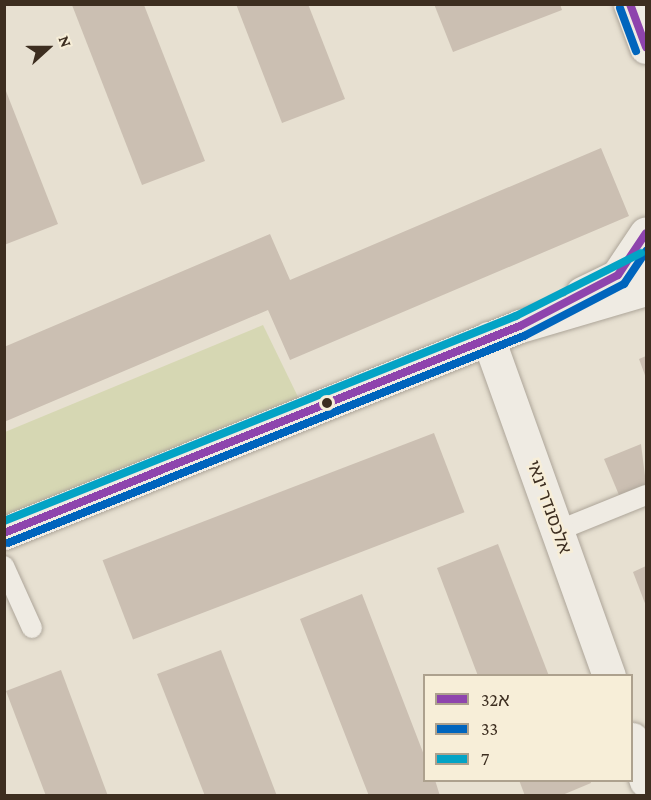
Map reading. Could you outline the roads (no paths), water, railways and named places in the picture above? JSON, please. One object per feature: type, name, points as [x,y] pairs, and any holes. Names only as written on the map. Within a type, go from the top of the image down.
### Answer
[{"type":"street","points":[[630,4],[646,47]]},
{"type":"street","points":[[4,533],[520,326],[632,268],[646,232]]},
{"type":"street","points":[[520,326],[646,290]]},
{"type":"street","name":"אלכסנדר ינאי","points":[[488,339],[609,674]]},
{"type":"street","points":[[633,742],[646,781]]},
{"type":"lane","points":[[557,531],[646,495]]},
{"type":"lane","points":[[4,566],[32,628]]}]
